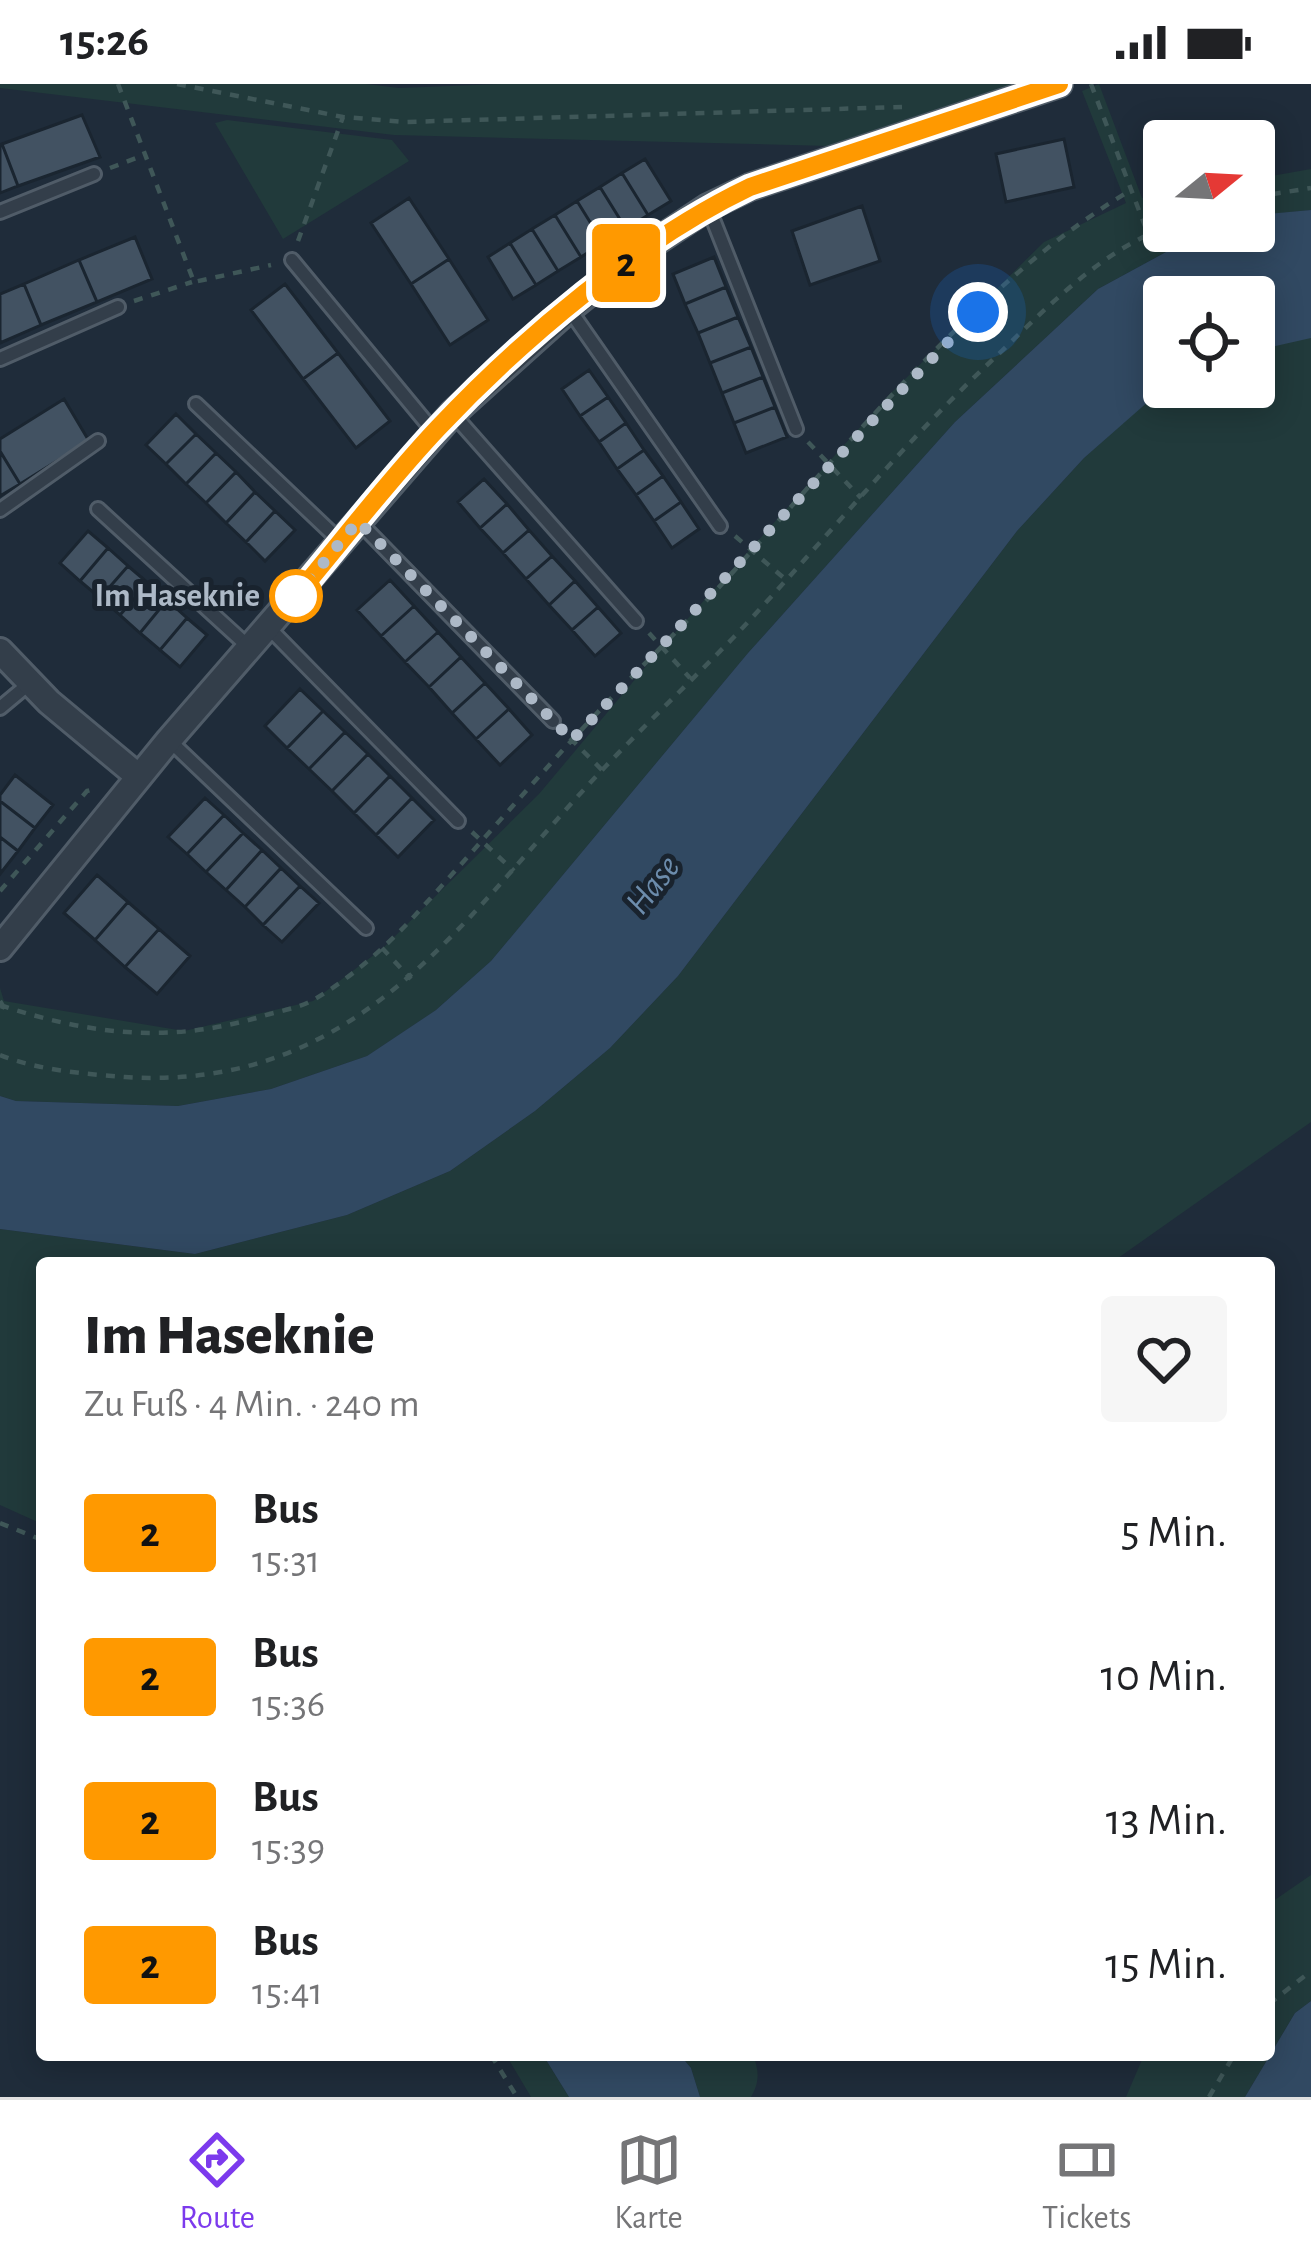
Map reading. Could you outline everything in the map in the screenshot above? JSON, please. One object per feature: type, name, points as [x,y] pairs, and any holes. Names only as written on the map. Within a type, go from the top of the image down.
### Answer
[{"type":"street","points":[[0,948],[169,740],[443,423],[569,309],[639,253],[708,207],[750,187],[1058,84]]},
{"type":"street","points":[[0,651],[139,777]]},
{"type":"lane","points":[[0,212],[94,174]]},
{"type":"lane","points":[[708,207],[796,429]]},
{"type":"lane","points":[[292,260],[636,621]]},
{"type":"lane","points":[[0,359],[118,307]]},
{"type":"lane","points":[[569,309],[720,526]]},
{"type":"lane","points":[[196,404],[341,542]]},
{"type":"lane","points":[[0,510],[98,441]]},
{"type":"lane","points":[[98,509],[251,649]]},
{"type":"lane","points":[[358,521],[553,721]]},
{"type":"lane","points":[[268,628],[458,821]]},
{"type":"lane","points":[[0,708],[31,683]]},
{"type":"lane","points":[[169,740],[366,928]]},
{"type":"path","points":[[118,84],[194,282]]},
{"type":"path","points":[[177,84],[343,116],[405,122],[914,107]]},
{"type":"path","points":[[1091,84],[1143,221]]},
{"type":"path","points":[[118,307],[194,282],[292,260],[343,116]]},
{"type":"path","points":[[94,174],[146,154]]},
{"type":"path","points":[[1275,194],[1311,188]]},
{"type":"path","points":[[1,1007],[122,1036],[224,1028],[313,1001],[383,949],[828,465],[1006,284],[1080,221],[1131,190]]},
{"type":"path","points":[[0,1055],[92,1075],[177,1080],[255,1066],[326,1036],[411,979],[946,404],[1066,290],[1143,237]]},
{"type":"path","points":[[796,429],[861,498]]},
{"type":"path","points":[[720,526],[754,549],[785,580]]},
{"type":"path","points":[[636,621],[691,680]]},
{"type":"path","points":[[553,721],[602,770]]},
{"type":"path","points":[[0,891],[87,791],[139,777]]},
{"type":"path","points":[[458,821],[514,871]]},
{"type":"path","points":[[366,928],[411,979]]},
{"type":"path","points":[[0,1523],[36,1538]]},
{"type":"path","points":[[1275,1999],[1311,1971]]},
{"type":"path","points":[[495,2061],[517,2097]]},
{"type":"path","points":[[1209,2097],[1230,2061]]},
{"type":"green space","points":[[0,84],[366,84],[399,88],[1015,84],[830,146],[394,135],[0,88]]},
{"type":"green space","points":[[1099,84],[1143,198],[1143,252],[1166,252],[1098,289],[955,422],[748,653],[491,961],[436,1010],[367,1056],[271,1089],[178,1106],[16,1101],[0,1096],[0,988],[4,1001],[184,1031],[313,1001],[383,948],[539,794],[663,646],[890,394],[1044,242],[1126,203],[1082,91]]},
{"type":"green space","points":[[227,120],[392,140],[409,161],[283,239],[215,123]]},
{"type":"green space","points":[[1311,169],[1311,210],[1275,214],[1275,175]]},
{"type":"green space","points":[[1311,338],[1311,1122],[1120,1257],[36,1257],[36,1521],[0,1505],[0,1229],[195,1254],[347,1215],[450,1171],[535,1111],[610,1048],[678,976],[1017,531],[1084,458],[1143,405],[1275,408],[1275,345]]},
{"type":"green space","points":[[1311,1875],[1311,2001],[1295,2013],[1275,2047],[1275,1900]]},
{"type":"green space","points":[[510,2061],[547,2061],[569,2097],[531,2097]]},
{"type":"green space","points":[[685,2061],[755,2061],[758,2076],[751,2097],[700,2097]]},
{"type":"green space","points":[[1141,2061],[1266,2061],[1245,2097],[1126,2097]]},
{"type":"water","name":"Hase","points":[[1311,210],[1311,338],[1275,346],[1275,276],[1143,276],[1143,406],[1084,458],[1017,531],[678,976],[610,1048],[535,1111],[450,1171],[347,1215],[195,1254],[0,1229],[0,1096],[16,1101],[178,1106],[271,1089],[367,1056],[436,1010],[491,961],[748,653],[955,422],[1098,289],[1166,252],[1275,252],[1275,213]]},
{"type":"water","points":[[1311,2001],[1311,2097],[1245,2097],[1266,2061],[1275,2061],[1275,2047],[1295,2013]]},
{"type":"water","points":[[547,2061],[685,2061],[700,2097],[569,2097]]},
{"type":"building","points":[[82,115],[100,157],[18,186],[2,144]]},
{"type":"building","points":[[1064,139],[1074,187],[1006,202],[996,154]]},
{"type":"building","points":[[0,145],[18,186],[0,193]]},
{"type":"building","points":[[645,159],[671,201],[648,215],[622,173]]},
{"type":"building","points":[[622,173],[648,215],[626,229],[600,187]]},
{"type":"building","points":[[600,187],[626,229],[603,243],[577,201]]},
{"type":"building","points":[[409,198],[449,259],[411,284],[371,223]]},
{"type":"building","points":[[577,201],[603,243],[581,257],[555,215]]},
{"type":"building","points":[[862,206],[880,261],[810,285],[792,231]]},
{"type":"building","points":[[555,215],[581,257],[558,271],[532,229]]},
{"type":"building","points":[[532,229],[558,271],[536,285],[510,243]]},
{"type":"building","points":[[135,237],[152,279],[97,302],[79,260]]},
{"type":"building","points":[[510,243],[536,285],[513,299],[488,257]]},
{"type":"building","points":[[714,257],[726,287],[685,304],[673,274]]},
{"type":"building","points":[[449,259],[488,320],[450,345],[411,284]]},
{"type":"building","points":[[79,260],[97,302],[41,325],[24,284]]},
{"type":"building","points":[[24,284],[41,325],[0,343],[0,294]]},
{"type":"building","points":[[285,284],[338,353],[303,379],[251,310]]},
{"type":"building","points":[[726,287],[738,317],[698,333],[685,304]]},
{"type":"building","points":[[738,317],[751,347],[710,363],[698,333]]},
{"type":"building","points":[[751,347],[763,377],[722,393],[710,363]]},
{"type":"building","points":[[338,353],[390,421],[356,448],[303,379]]},
{"type":"building","points":[[589,370],[608,397],[580,416],[562,389]]},
{"type":"building","points":[[763,377],[775,407],[734,423],[722,393]]},
{"type":"building","points":[[608,397],[626,423],[599,442],[580,416]]},
{"type":"building","points":[[64,399],[89,441],[20,484],[0,451],[0,439]]},
{"type":"building","points":[[775,407],[787,437],[746,453],[734,423]]},
{"type":"building","points":[[176,414],[196,434],[166,464],[146,445]]},
{"type":"building","points":[[626,423],[644,450],[617,469],[599,442]]},
{"type":"building","points":[[196,434],[216,453],[186,484],[166,464]]},
{"type":"building","points":[[644,450],[663,476],[636,495],[617,469]]},
{"type":"building","points":[[0,451],[20,484],[0,496]]},
{"type":"building","points":[[216,453],[236,472],[206,503],[186,484]]},
{"type":"building","points":[[236,472],[255,492],[226,523],[206,503]]},
{"type":"building","points":[[663,476],[681,502],[654,521],[636,495]]},
{"type":"building","points":[[484,479],[507,504],[480,528],[458,502]]},
{"type":"building","points":[[255,492],[275,511],[246,542],[226,523]]},
{"type":"building","points":[[681,502],[699,529],[672,548],[654,521]]},
{"type":"building","points":[[507,504],[529,530],[503,553],[480,528]]},
{"type":"building","points":[[275,511],[295,530],[265,561],[246,542]]},
{"type":"building","points":[[529,530],[552,556],[526,579],[503,553]]},
{"type":"building","points":[[88,531],[108,548],[80,581],[60,563]]},
{"type":"building","points":[[108,548],[128,566],[100,598],[80,581]]},
{"type":"building","points":[[552,556],[575,581],[549,605],[526,579]]},
{"type":"building","points":[[128,566],[148,583],[120,615],[100,598]]},
{"type":"building","points":[[390,580],[414,606],[381,636],[357,610]]},
{"type":"building","points":[[575,581],[598,607],[572,630],[549,605]]},
{"type":"building","points":[[148,583],[167,600],[140,633],[120,615]]},
{"type":"building","points":[[167,600],[187,618],[160,650],[140,633]]},
{"type":"building","points":[[414,606],[438,632],[405,662],[381,636]]},
{"type":"building","points":[[598,607],[621,633],[595,656],[572,630]]},
{"type":"building","points":[[187,618],[207,635],[180,667],[160,650]]},
{"type":"building","points":[[438,632],[461,657],[429,687],[405,662]]},
{"type":"building","points":[[461,657],[485,683],[452,713],[429,687]]},
{"type":"building","points":[[485,683],[509,709],[476,739],[452,713]]},
{"type":"building","points":[[300,689],[323,711],[287,748],[265,726]]},
{"type":"building","points":[[509,709],[532,735],[500,765],[476,739]]},
{"type":"building","points":[[323,711],[345,732],[309,769],[287,748]]},
{"type":"building","points":[[345,732],[368,754],[332,791],[309,769]]},
{"type":"building","points":[[368,754],[390,776],[354,813],[332,791]]},
{"type":"building","points":[[15,775],[53,805],[35,828],[0,801]]},
{"type":"building","points":[[390,776],[412,798],[376,835],[354,813]]},
{"type":"building","points":[[205,798],[224,815],[187,854],[168,837]]},
{"type":"building","points":[[412,798],[434,820],[398,857],[376,835]]},
{"type":"building","points":[[0,801],[35,828],[18,851],[0,837]]},
{"type":"building","points":[[224,815],[243,833],[206,872],[187,854]]},
{"type":"building","points":[[243,833],[262,850],[226,890],[206,872]]},
{"type":"building","points":[[0,837],[18,851],[0,874]]},
{"type":"building","points":[[262,850],[281,868],[245,907],[226,890]]},
{"type":"building","points":[[281,868],[300,886],[263,925],[245,907]]},
{"type":"building","points":[[97,875],[128,902],[95,940],[64,913]]},
{"type":"building","points":[[300,886],[319,903],[282,942],[263,925]]},
{"type":"building","points":[[128,902],[159,929],[125,967],[95,940]]},
{"type":"building","points":[[159,929],[190,956],[157,994],[125,967]]},
{"type":"bus line","name":"2","points":[[296,596],[452,413],[639,253],[708,207],[750,187],[1059,84]]},
{"type":"place","name":"Im Haseknie","points":[[296,596]]},
{"type":"route","points":[[296,596],[358,521],[572,740],[747,557],[846,444],[978,312]]}]
